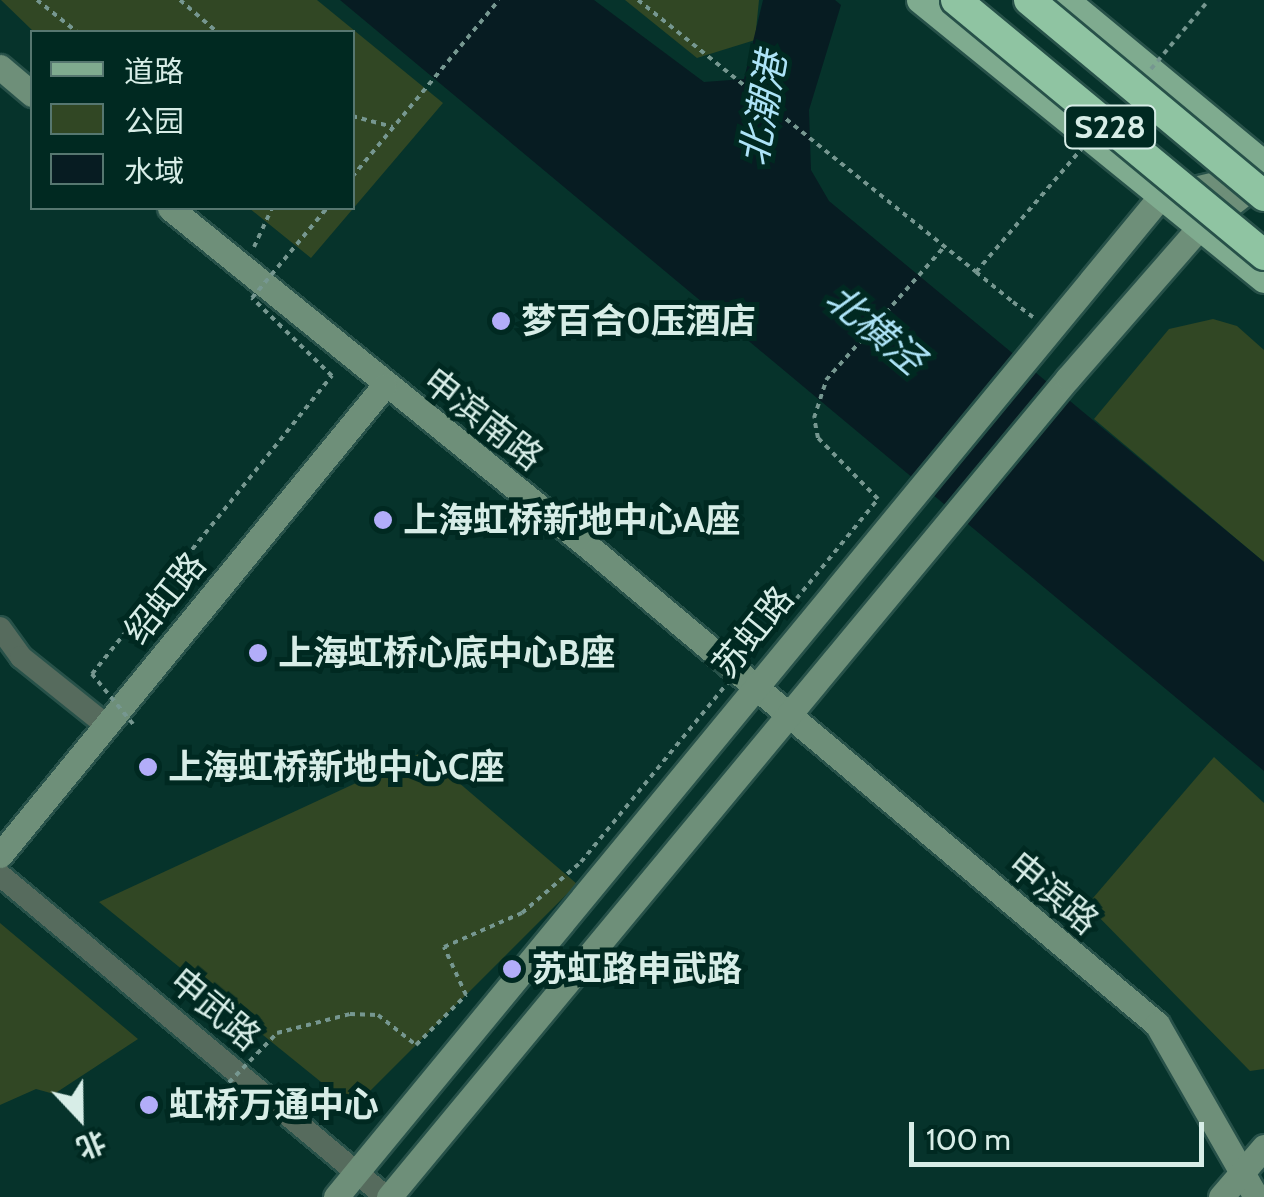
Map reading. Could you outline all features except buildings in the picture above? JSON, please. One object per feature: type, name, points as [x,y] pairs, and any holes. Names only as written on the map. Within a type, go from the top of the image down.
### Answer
[{"type":"highway","name":"S228","points":[[956,0],[1264,255]]},
{"type":"highway","name":"S228","points":[[1029,0],[1264,196]]},
{"type":"main road","points":[[918,0],[1264,280]]},
{"type":"main road","points":[[1067,0],[1264,164]]},
{"type":"main road","points":[[0,66],[30,92]]},
{"type":"main road","points":[[1160,197],[1264,176]]},
{"type":"main road","points":[[387,1197],[1068,378],[1200,228],[1264,176]]},
{"type":"main road","name":"苏虹路","points":[[336,1197],[906,500],[1160,197]]},
{"type":"main road","name":"申滨南路","points":[[172,210],[754,686]]},
{"type":"main road","name":"绍虹路","points":[[0,855],[384,386]]},
{"type":"main road","name":"申滨路","points":[[754,686],[1156,1024],[1244,1169],[1256,1197]]},
{"type":"main road","points":[[1221,1197],[1264,1147]]},
{"type":"street","points":[[0,628],[21,657],[106,725]]},
{"type":"street","name":"申武路","points":[[0,875],[387,1197]]},
{"type":"path","points":[[37,0],[74,30]]},
{"type":"path","points":[[180,0],[215,30]]},
{"type":"path","points":[[355,172],[499,0]]},
{"type":"path","points":[[638,0],[1014,302]]},
{"type":"path","points":[[1145,76],[1210,0]]},
{"type":"path","points":[[355,117],[394,127]]},
{"type":"path","points":[[976,272],[1093,136]]},
{"type":"path","points":[[244,269],[271,210]]},
{"type":"path","points":[[133,724],[92,674],[332,376],[252,298],[325,210]]},
{"type":"path","points":[[208,1104],[277,1034],[350,1014],[378,1015],[416,1045],[466,995],[444,947],[522,913],[581,862],[878,499],[818,438],[814,418],[826,380],[944,246]]},
{"type":"green space","points":[[1,0],[317,0],[354,30],[32,30]]},
{"type":"green space","points":[[625,0],[759,0],[755,40],[697,58]]},
{"type":"green space","points":[[355,31],[443,103],[355,206]]},
{"type":"green space","points":[[251,210],[352,210],[311,258]]},
{"type":"green space","points":[[1213,319],[1237,326],[1264,350],[1264,562],[1094,419],[1169,329]]},
{"type":"green space","points":[[423,752],[577,884],[364,1097],[347,1103],[99,902]]},
{"type":"green space","points":[[1214,757],[1264,803],[1264,1069],[1250,1071],[1087,905]]},
{"type":"green space","points":[[0,923],[138,1039],[54,1094],[36,1089],[0,1105]]},
{"type":"water","points":[[340,0],[594,0],[704,82],[744,79],[763,0],[835,0],[841,5],[809,110],[811,170],[829,201],[1264,562],[1264,771]]},
{"type":"place","name":"梦百合0压酒店","points":[[501,321]]},
{"type":"place","name":"上海虹桥新地中心A座","points":[[383,520]]},
{"type":"place","name":"上海虹桥心底中心B座","points":[[258,653]]},
{"type":"place","name":"上海虹桥新地中心C座","points":[[148,767]]},
{"type":"place","name":"苏虹路申武路","points":[[512,969]]},
{"type":"place","name":"虹桥万通中心","points":[[149,1105]]},
{"type":"water label","name":"北潮港","points":[[763,109]]},
{"type":"water label","name":"北横泾","points":[[875,329]]}]
